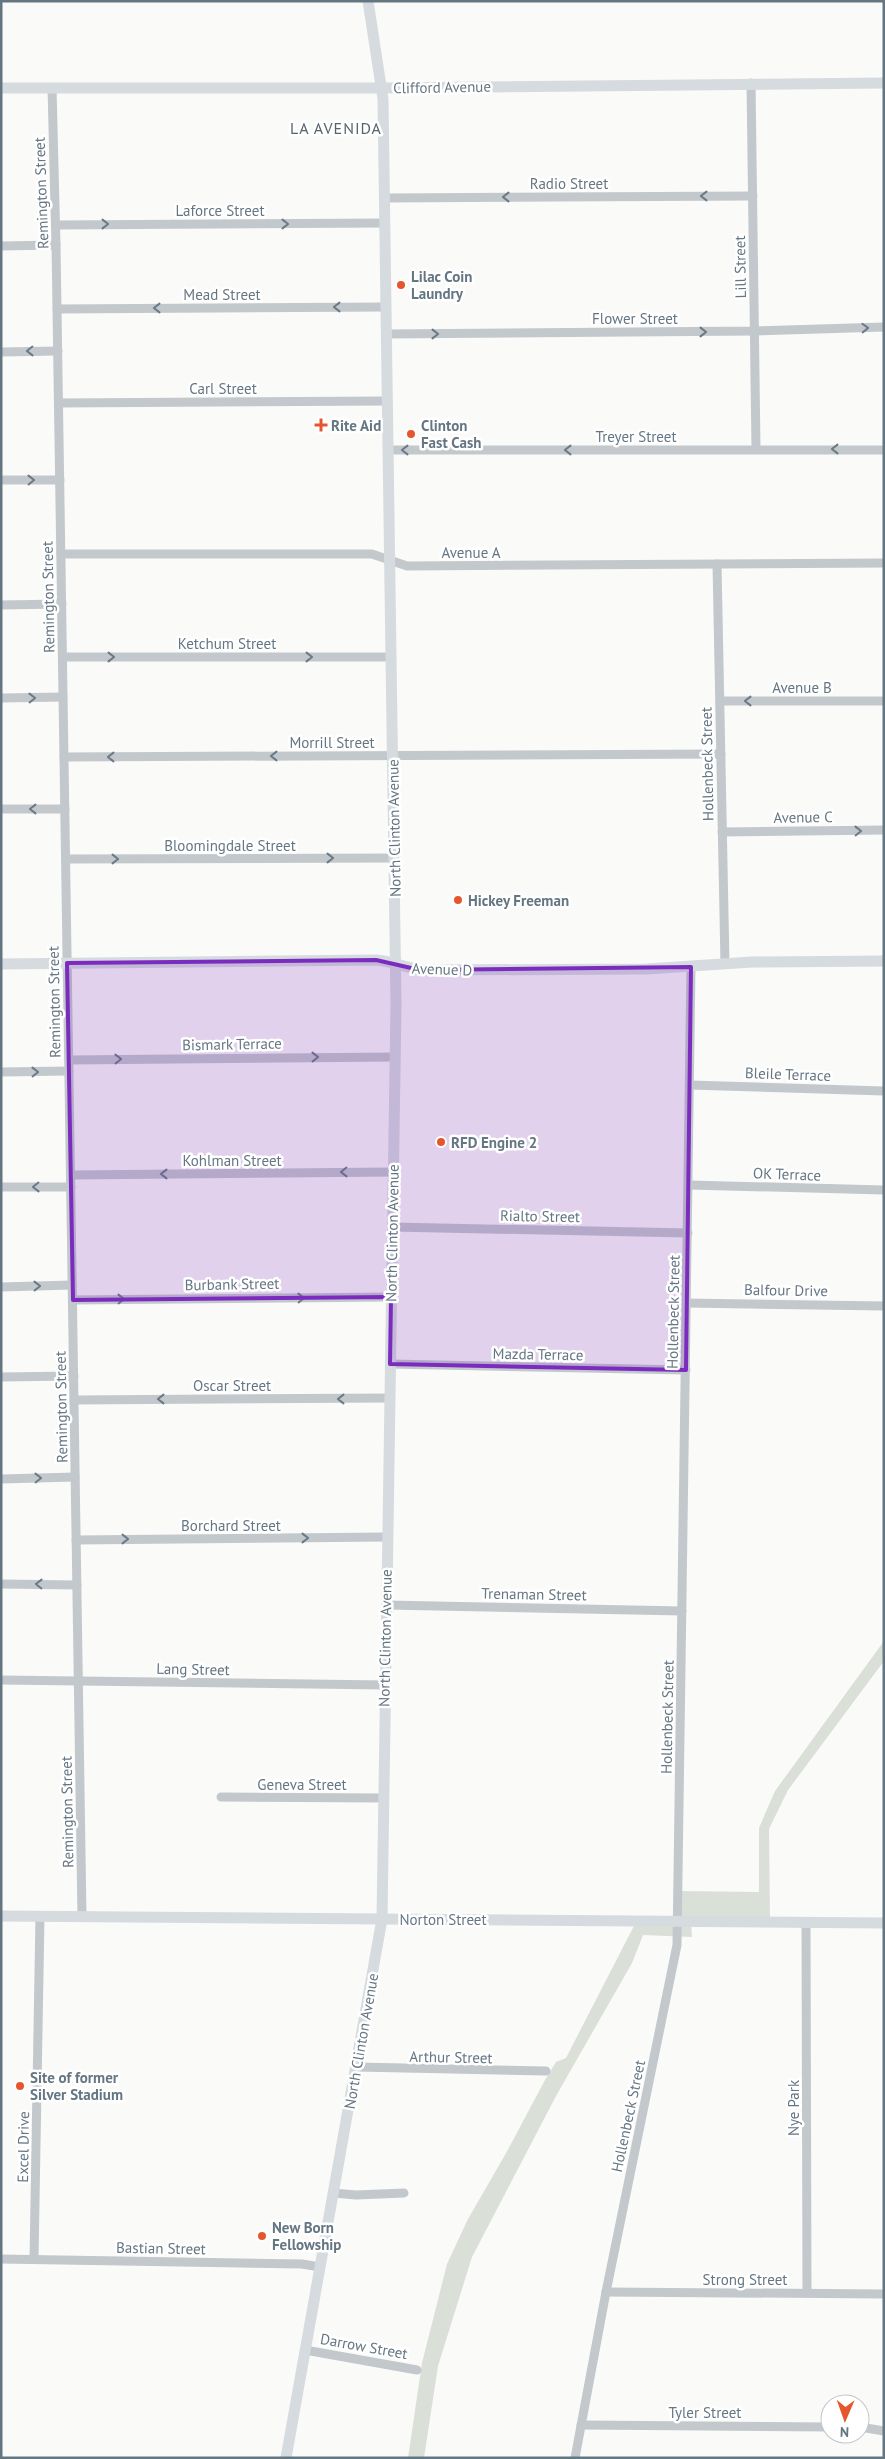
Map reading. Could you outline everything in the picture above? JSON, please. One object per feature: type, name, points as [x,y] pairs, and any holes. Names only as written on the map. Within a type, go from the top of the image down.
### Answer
[{"type":"street","name":"North Clinton Avenue","points":[[286,2458],[382,1919],[396,964],[383,88],[368,1]]},
{"type":"street","name":"Lill Street","points":[[751,83],[756,449]]},
{"type":"street","name":"Clifford Avenue","points":[[1,88],[383,88],[884,83]]},
{"type":"street","name":"Remington Street","points":[[52,88],[59,402],[82,1917]]},
{"type":"street","name":"Radio Street","points":[[385,198],[753,196]]},
{"type":"street","name":"Laforce Street","points":[[56,225],[385,223]]},
{"type":"street","points":[[1,246],[56,245]]},
{"type":"street","name":"Mead Street","points":[[57,309],[386,307]]},
{"type":"street","name":"Flower Street","points":[[386,334],[754,331],[884,327]]},
{"type":"street","points":[[1,352],[58,351]]},
{"type":"street","name":"Carl Street","points":[[59,402],[387,401]]},
{"type":"street","name":"Treyer Street","points":[[388,450],[884,450]]},
{"type":"street","points":[[1,480],[60,480]]},
{"type":"street","name":"Avenue A","points":[[61,554],[372,554],[381,555],[407,566],[884,563]]},
{"type":"street","name":"Hollenbeck Street","points":[[717,564],[725,964]]},
{"type":"street","points":[[1,605],[62,604]]},
{"type":"street","name":"Ketchum Street","points":[[63,657],[391,657]]},
{"type":"street","points":[[1,698],[63,697]]},
{"type":"street","name":"Avenue B","points":[[720,701],[884,701]]},
{"type":"street","name":"Morrill Street","points":[[64,757],[721,754]]},
{"type":"street","points":[[1,810],[65,809]]},
{"type":"street","name":"Avenue C","points":[[722,832],[884,830]]},
{"type":"street","name":"Bloomingdale Street","points":[[66,859],[394,858]]},
{"type":"street","name":"Avenue D","points":[[1,964],[376,960],[406,968],[427,970],[647,969],[725,964],[884,961]]},
{"type":"street","name":"Hollenbeck Street","points":[[575,2458],[606,2292],[675,1954],[678,1921],[691,967]]},
{"type":"street","name":"Bismark Terrace","points":[[69,1060],[395,1057]]},
{"type":"street","points":[[1,1072],[69,1072]]},
{"type":"street","name":"Bleile Terrace","points":[[690,1085],[884,1091]]},
{"type":"street","name":"Kohlman Street","points":[[71,1175],[393,1172]]},
{"type":"street","name":"OK Terrace","points":[[689,1185],[884,1190]]},
{"type":"street","points":[[1,1188],[71,1186]]},
{"type":"street","name":"Rialto Street","points":[[392,1227],[688,1232]]},
{"type":"street","points":[[1,1286],[72,1285]]},
{"type":"street","name":"Burbank Street","points":[[73,1300],[391,1297]]},
{"type":"street","name":"Balfour Drive","points":[[687,1302],[884,1306]]},
{"type":"street","name":"Mazda Terrace","points":[[390,1364],[686,1370]]},
{"type":"street","points":[[1,1376],[74,1376]]},
{"type":"street","name":"Oscar Street","points":[[74,1400],[390,1398]]},
{"type":"street","points":[[1,1478],[75,1477]]},
{"type":"street","name":"Borchard Street","points":[[76,1540],[387,1538]]},
{"type":"street","points":[[1,1584],[77,1585]]},
{"type":"street","name":"Trenaman Street","points":[[386,1605],[682,1610]]},
{"type":"street","name":"Lang Street","points":[[1,1680],[385,1685]]},
{"type":"street","name":"Geneva Street","points":[[221,1797],[383,1798]]},
{"type":"street","name":"Norton Street","points":[[1,1916],[884,1923]]},
{"type":"street","name":"Excel Drive","points":[[34,2259],[40,1916]]},
{"type":"street","name":"Nye Park","points":[[806,1923],[807,2293]]},
{"type":"street","name":"Arthur Street","points":[[356,2067],[374,2070],[546,2071]]},
{"type":"street","points":[[333,2193],[349,2195],[404,2193]]},
{"type":"street","name":"Bastian Street","points":[[1,2258],[302,2264],[320,2267]]},
{"type":"street","name":"Strong Street","points":[[606,2292],[884,2294]]},
{"type":"street","name":"Darrow Street","points":[[306,2350],[417,2370]]},
{"type":"street","name":"Tyler Street","points":[[581,2425],[820,2427]]},
{"type":"street","points":[[870,2429],[884,2431]]},
{"type":"highlighted area","points":[[376,960],[420,970],[691,967],[686,1370],[390,1364],[391,1297],[73,1300],[67,963]]},
{"type":"shaded area","points":[[884,1641],[884,1661],[788,1790],[769,1829],[770,1922],[691,1922],[692,1937],[643,1935],[632,1963],[556,2096],[472,2257],[438,2366],[424,2458],[408,2458],[422,2363],[447,2264],[468,2219],[545,2080],[556,2062],[566,2058],[637,1920],[677,1921],[678,1891],[759,1892],[759,1828],[775,1791]]},
{"type":"place","name":"Lilac Coin Laundry","points":[[401,285]]},
{"type":"place","name":"Rite Aid","points":[[321,425]]},
{"type":"place","name":"Clinton Fast Cash","points":[[411,434]]},
{"type":"place","name":"Hickey Freeman","points":[[458,900]]},
{"type":"place","name":"RFD Engine 2","points":[[441,1142]]},
{"type":"place","name":"Site of former Silver Stadium","points":[[20,2086]]},
{"type":"place","name":"New Born Fellowship","points":[[262,2236]]},
{"type":"district","name":"LA AVENIDA","points":[[336,128]]}]
